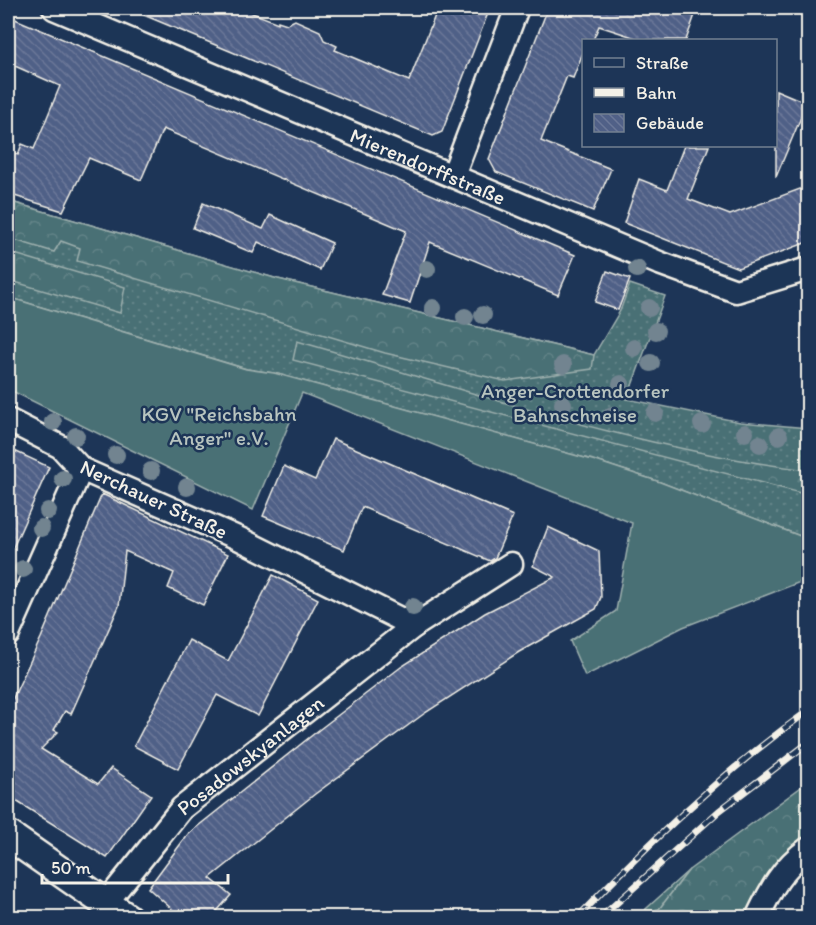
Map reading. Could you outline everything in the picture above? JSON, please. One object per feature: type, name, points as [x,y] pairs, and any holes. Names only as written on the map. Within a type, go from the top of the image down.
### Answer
[{"type":"street","name":"Mierendorffstraße","points":[[54,8],[659,263],[736,291],[808,270]]},
{"type":"street","points":[[453,176],[517,8]]},
{"type":"street","name":"Nerchauer Straße","points":[[8,420],[61,447],[81,469],[240,539],[414,626]]},
{"type":"street","points":[[8,634],[81,469]]},
{"type":"street","name":"Posadowskyanlagen","points":[[117,910],[182,808],[414,626],[511,564]]},
{"type":"street","points":[[8,835],[117,910]]},
{"type":"street","points":[[757,918],[775,882],[787,865],[808,849]]},
{"type":"green space","name":"Anger-Crottendorfer Bahnschneise","points":[[8,201],[278,279],[594,355],[620,311],[630,284],[665,296],[627,399],[740,422],[808,428],[808,539],[660,482],[596,461],[274,373],[247,369],[8,297]]},
{"type":"green space","points":[[8,201],[278,279],[594,355],[592,369],[505,381],[385,353],[77,261],[80,248],[61,241],[54,252],[8,238]]},
{"type":"green space","points":[[8,252],[125,287],[120,313],[8,280]]},
{"type":"green space","name":"KGV \"Reichsbahn Anger\" e.V.","points":[[8,297],[246,369],[274,373],[596,461],[660,482],[808,539],[808,579],[683,627],[585,676],[570,641],[616,611],[632,523],[302,393],[253,510],[8,389]]},
{"type":"green space","points":[[297,341],[615,433],[744,461],[808,470],[808,495],[293,360]]},
{"type":"green space","points":[[808,782],[808,834],[787,852],[771,872],[744,917],[653,917],[689,870]]},
{"type":"green space","points":[[689,870],[653,917],[636,918]]},
{"type":"building","points":[[127,8],[240,8],[278,23],[278,21],[287,24],[295,20],[320,31],[324,40],[337,46],[335,50],[409,81],[438,8],[490,8],[442,132],[433,136]]},
{"type":"building","points":[[548,8],[685,8],[696,12],[686,39],[639,39],[599,26],[593,39],[582,39],[582,55],[573,78],[567,76],[541,141],[611,169],[593,211],[496,172],[489,159]]},
{"type":"building","points":[[8,16],[575,255],[558,295],[430,242],[410,303],[382,295],[406,231],[163,129],[141,180],[89,158],[63,211],[8,194],[8,150],[18,155],[22,144],[34,149],[60,86],[8,63]]},
{"type":"building","points":[[777,90],[807,103],[776,177],[777,147]]},
{"type":"building","points":[[684,147],[709,147],[688,199],[730,215],[808,186],[808,242],[738,268],[624,223],[639,179],[667,190]]},
{"type":"building","points":[[203,203],[263,229],[270,215],[332,243],[320,270],[258,242],[253,253],[193,228]]},
{"type":"building","points":[[607,271],[630,279],[618,310],[595,302]]},
{"type":"building","points":[[333,439],[513,516],[495,558],[490,561],[362,507],[344,550],[263,516],[284,466],[315,480]]},
{"type":"building","points":[[8,448],[49,467],[8,559]]},
{"type":"building","points":[[102,494],[228,554],[203,605],[168,588],[174,573],[125,551],[119,606],[71,714],[65,711],[54,730],[58,732],[41,749],[98,784],[111,768],[151,795],[107,858],[8,796],[8,709]]},
{"type":"building","points":[[548,527],[599,551],[601,597],[596,609],[519,652],[425,713],[315,794],[210,878],[231,895],[211,918],[182,918],[148,888],[188,834],[401,667],[485,613],[555,577],[533,566]]},
{"type":"building","points":[[273,575],[318,599],[258,716],[217,695],[178,769],[134,746],[189,640],[228,661]]},
{"type":"railway","points":[[577,918],[632,862],[717,783],[808,711]]},
{"type":"railway","points":[[600,918],[719,811],[808,743]]}]
